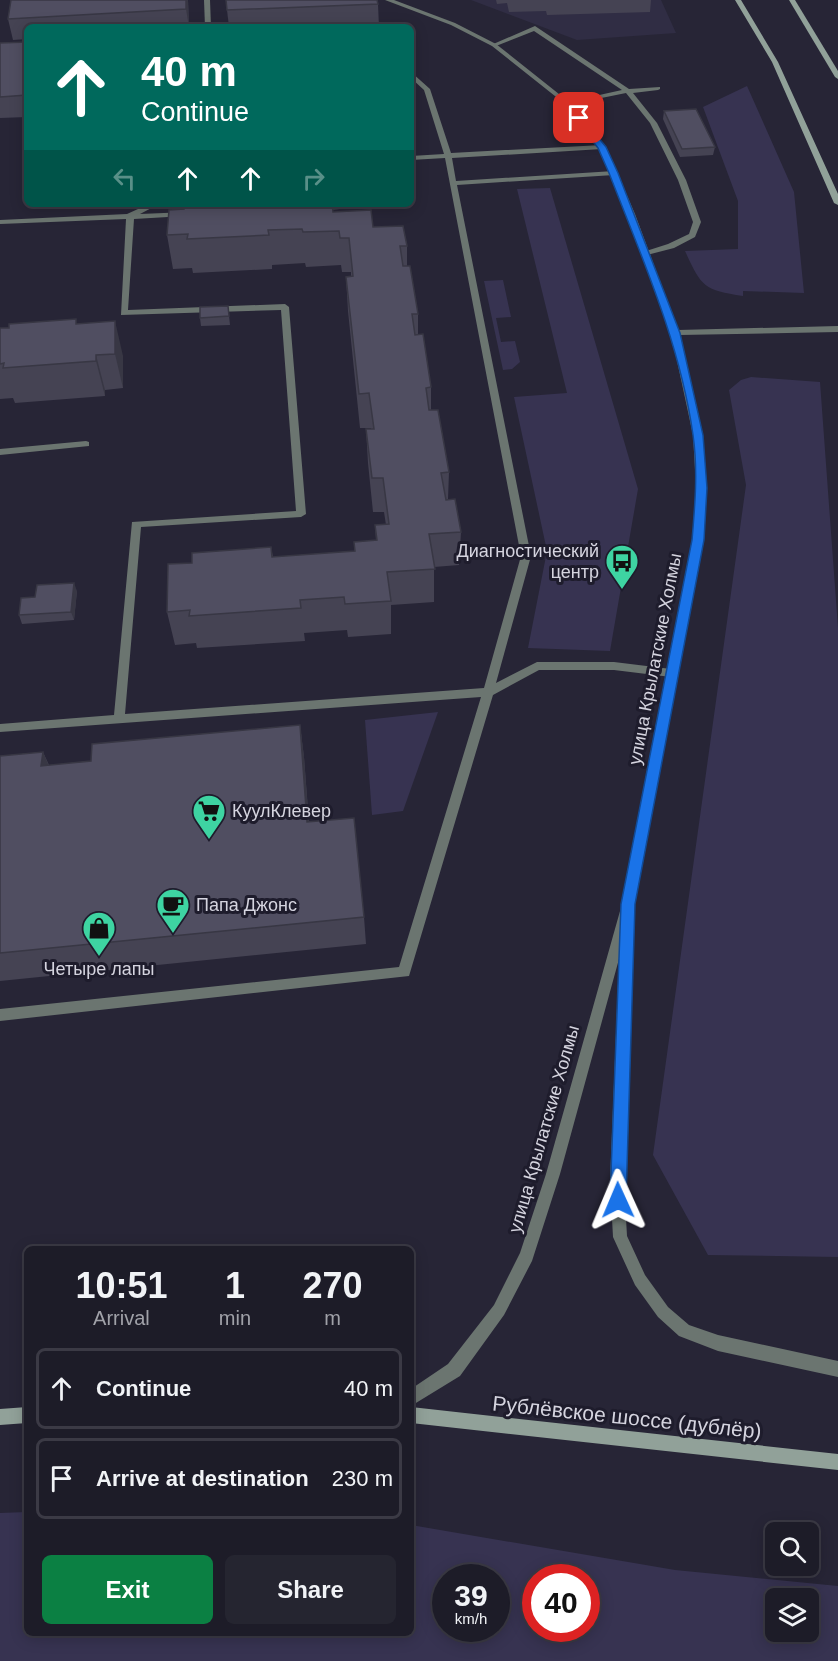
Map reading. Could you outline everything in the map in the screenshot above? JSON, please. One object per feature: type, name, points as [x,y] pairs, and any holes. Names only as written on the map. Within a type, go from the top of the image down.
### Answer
[{"type":"main road","points":[[738,0],[775,62],[838,202]]},
{"type":"main road","points":[[792,0],[838,77]]},
{"type":"main road","points":[[0,1417],[24,1415]]},
{"type":"main road","name":"Рублёвское шоссе (дублёр)","points":[[414,1415],[838,1462]]},
{"type":"street","points":[[207,0],[208,24]]},
{"type":"street","name":"улица Крылатские Холмы","points":[[388,0],[453,24],[494,45],[567,104],[602,147],[646,254],[675,333],[698,435],[701,488],[698,540],[628,904],[553,1174],[527,1256],[499,1310],[454,1370],[414,1396]]},
{"type":"street","points":[[494,45],[535,28],[628,91],[653,123],[682,180],[697,222],[692,235],[671,246],[646,254]]},
{"type":"street","points":[[0,1015],[404,972],[489,692],[526,556],[448,156],[427,89],[414,77]]},
{"type":"street","points":[[567,104],[628,91],[658,88]]},
{"type":"street","points":[[414,158],[602,147]]},
{"type":"street","points":[[453,183],[614,173]]},
{"type":"street","points":[[130,215],[148,207]]},
{"type":"street","points":[[314,208],[336,207]]},
{"type":"street","points":[[0,222],[189,214]]},
{"type":"street","points":[[119,719],[136,524],[301,514],[285,307],[124,313],[130,215]]},
{"type":"street","points":[[675,333],[838,329]]},
{"type":"street","points":[[0,452],[86,444]]},
{"type":"street","points":[[0,728],[489,692],[537,666],[614,666],[671,673]]},
{"type":"street","points":[[628,904],[617,1182],[620,1237],[640,1281],[663,1312],[684,1331],[718,1343],[838,1369]]},
{"type":"shaded area","points":[[471,0],[661,0],[676,33],[577,40]]},
{"type":"shaded area","points":[[747,86],[794,192],[804,293],[743,291],[743,296],[719,291],[700,279],[685,251],[738,249],[738,201],[703,107]]},
{"type":"shaded area","points":[[550,188],[638,489],[610,651],[528,648],[547,551],[514,397],[567,393],[517,189]]},
{"type":"shaded area","points":[[503,280],[511,317],[496,318],[501,342],[515,341],[520,362],[512,369],[503,370],[484,281]]},
{"type":"shaded area","points":[[751,377],[820,382],[838,628],[838,1257],[708,1255],[653,1155],[746,485],[729,390],[741,380]]},
{"type":"shaded area","points":[[438,712],[403,811],[372,815],[365,720]]},
{"type":"shaded area","points":[[24,1512],[24,1636],[414,1636],[414,1526],[675,1570],[838,1586],[838,1661],[0,1661],[0,1513]]},
{"type":"building","points":[[11,0],[186,0],[186,9],[8,19]]},
{"type":"building","points":[[226,0],[377,0],[378,4],[227,10]]},
{"type":"building","points":[[24,42],[24,95],[0,97],[0,43]]},
{"type":"building","points":[[696,109],[715,147],[682,149],[664,111]]},
{"type":"building","points":[[184,207],[332,207],[333,212],[371,210],[373,227],[403,226],[407,246],[400,246],[403,266],[410,266],[418,314],[412,314],[415,335],[423,334],[431,387],[426,388],[429,410],[438,410],[449,472],[441,473],[446,500],[455,499],[461,532],[429,534],[435,569],[387,572],[391,601],[345,604],[344,597],[300,600],[301,608],[189,616],[190,610],[167,612],[168,564],[192,563],[192,553],[271,547],[272,557],[355,551],[354,542],[377,540],[375,525],[389,524],[383,478],[372,478],[366,429],[374,429],[369,393],[359,394],[346,277],[353,276],[349,238],[340,238],[339,231],[303,232],[302,229],[268,230],[269,235],[187,239],[188,234],[167,235],[169,210],[184,209]]},
{"type":"building","points":[[228,306],[229,316],[200,318],[200,307]]},
{"type":"building","points":[[76,319],[76,324],[115,321],[115,354],[96,355],[96,361],[3,368],[4,363],[0,364],[0,328],[9,328],[9,324]]},
{"type":"building","points":[[74,583],[71,612],[19,615],[21,598],[35,597],[37,585]]},
{"type":"building","points":[[300,725],[307,822],[354,818],[364,917],[0,953],[0,756],[43,752],[41,766],[91,761],[92,744]]},
{"type":"place","name":"Диагностический центр","points":[[622,590]]},
{"type":"place","name":"КуулКлевер","points":[[209,840]]},
{"type":"place","name":"Папа Джонс","points":[[173,934]]},
{"type":"place","name":"Четыре лапы","points":[[99,957]]},
{"type":"route","points":[[579,118],[602,147],[614,173],[675,333],[698,435],[701,488],[698,540],[628,904],[618,1200]]}]
